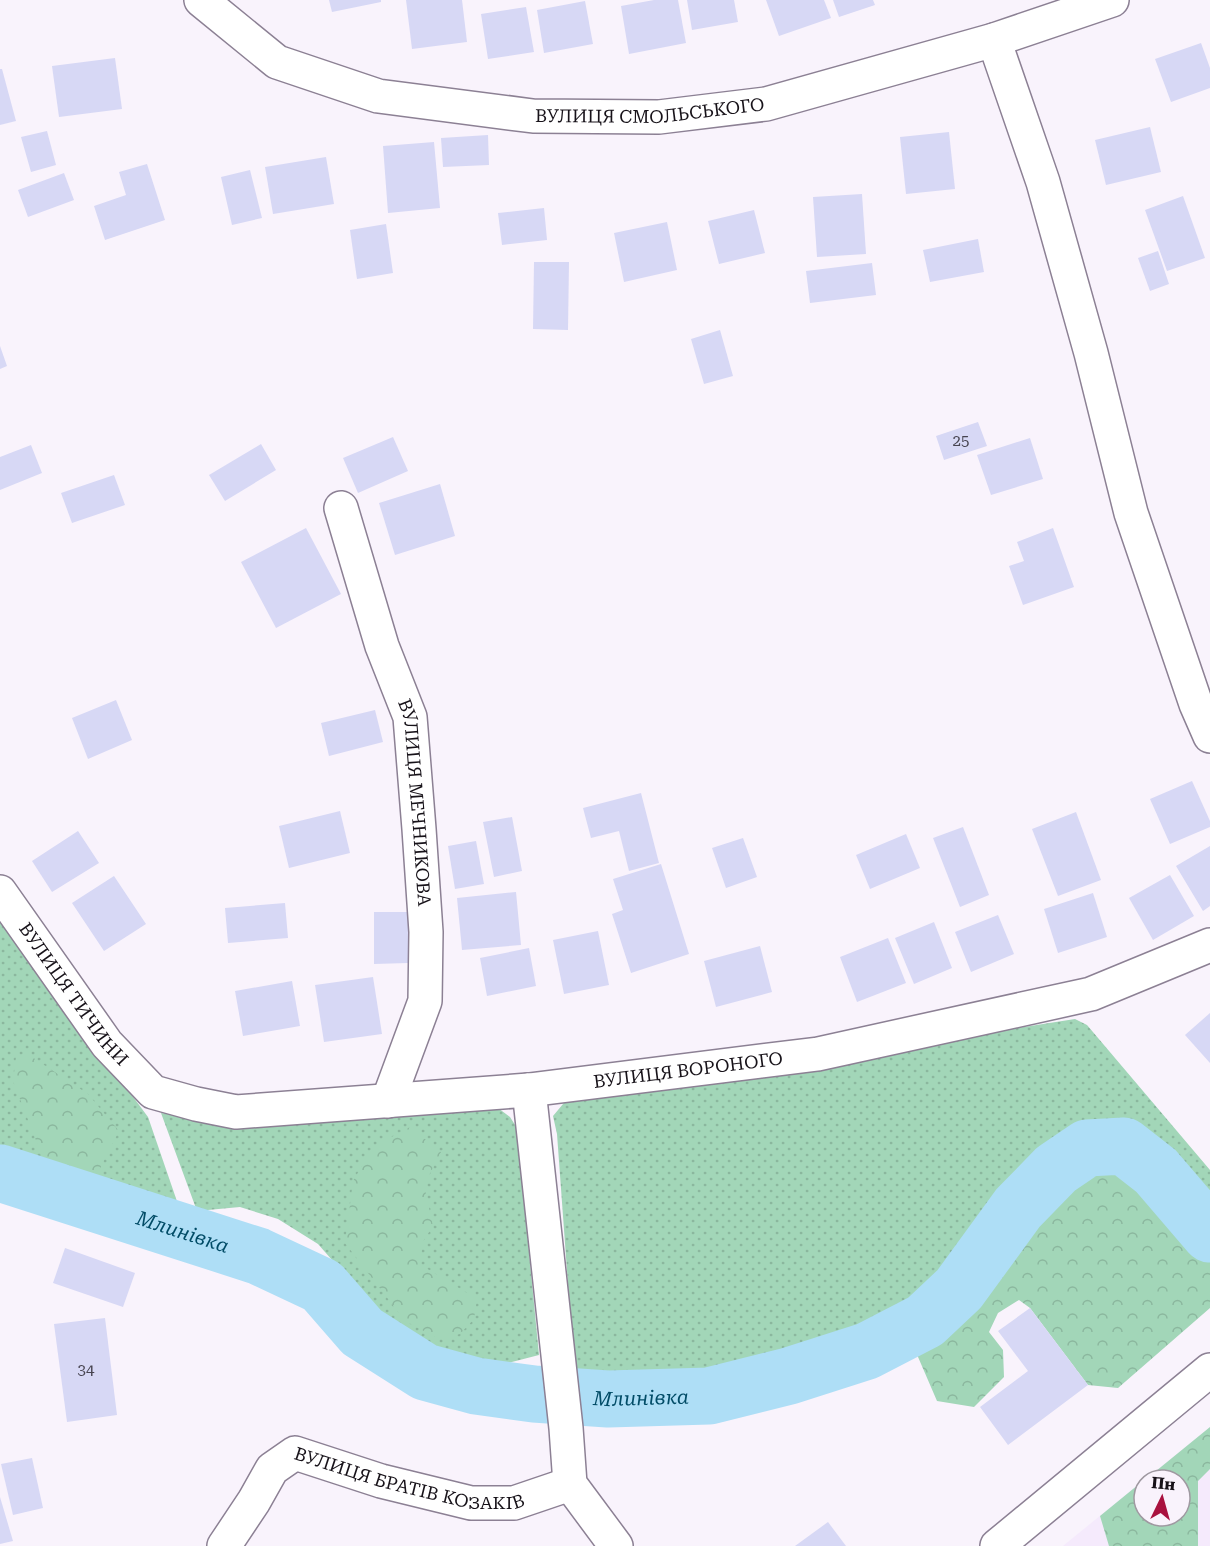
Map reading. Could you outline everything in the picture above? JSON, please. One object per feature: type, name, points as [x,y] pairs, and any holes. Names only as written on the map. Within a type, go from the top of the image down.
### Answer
[{"type":"street","name":"ВУЛИЦЯ СМОЛЬСЬКОГО","points":[[201,0],[278,62],[378,96],[533,116],[659,117],[766,104],[994,40],[1112,0]]},
{"type":"street","points":[[994,40],[1043,183],[1091,353],[1131,513],[1196,704],[1210,736]]},
{"type":"street","name":"ВУЛИЦЯ МЕЧНИКОВА","points":[[341,508],[382,646],[410,717],[416,784],[426,932],[425,1001],[388,1101]]},
{"type":"street","name":"ВУЛИЦЯ ТИЧИНИ","points":[[0,892],[107,1044],[153,1092]]},
{"type":"street","name":"ВУЛИЦЯ ВОРОНОГО","points":[[153,1092],[236,1112],[529,1090],[818,1054],[1091,994],[1210,945]]},
{"type":"street","points":[[529,1090],[566,1428],[570,1484],[616,1546]]},
{"type":"street","points":[[997,1546],[1210,1371]]},
{"type":"street","name":"ВУЛИЦЯ БРАТІВ КОЗАКІВ","points":[[224,1546],[272,1469],[294,1453],[381,1481],[471,1503],[514,1503],[570,1484]]},
{"type":"shaded area","points":[[1210,1427],[1210,1546],[1063,1546],[1132,1490],[1132,1528],[1192,1528],[1192,1468],[1160,1468]]},
{"type":"green space","points":[[0,917],[148,1117],[181,1213],[0,1150]]},
{"type":"green space","points":[[1075,1019],[1087,1025],[1210,1170],[1210,1223],[1137,1144],[1112,1135],[1076,1140],[1046,1166],[977,1242],[964,1269],[943,1295],[871,1336],[797,1361],[737,1377],[655,1384],[575,1380],[557,1134],[553,1116],[568,1098]]},
{"type":"green space","points":[[26,1053],[88,1094],[119,1131],[97,1174],[72,1184],[49,1174],[13,1081],[16,1057]]},
{"type":"green space","points":[[494,1105],[510,1117],[517,1128],[539,1355],[492,1367],[445,1364],[403,1336],[362,1300],[318,1244],[278,1219],[240,1207],[197,1211],[161,1113],[245,1123]]},
{"type":"green space","points":[[410,1127],[441,1152],[424,1185],[433,1226],[422,1243],[421,1265],[477,1299],[474,1319],[460,1334],[439,1339],[405,1321],[345,1243],[353,1181],[373,1147]]},
{"type":"green space","points":[[1118,1154],[1149,1175],[1210,1244],[1210,1308],[1118,1388],[1088,1385],[1030,1308],[1019,1300],[998,1313],[989,1332],[1003,1350],[1004,1377],[974,1407],[937,1401],[912,1343],[966,1295],[1000,1244],[1027,1211],[1055,1184],[1091,1156]]},
{"type":"green space","points":[[1210,1427],[1210,1469],[1198,1481],[1198,1546],[1109,1546],[1100,1516],[1132,1490],[1132,1528],[1192,1528],[1192,1468],[1160,1468]]},
{"type":"building","points":[[329,0],[381,0],[381,2],[332,12]]},
{"type":"building","points":[[406,0],[462,0],[467,42],[412,49]]},
{"type":"building","points":[[654,0],[678,0],[686,43],[629,54],[621,6]]},
{"type":"building","points":[[687,0],[734,0],[738,22],[692,30]]},
{"type":"building","points":[[766,0],[824,0],[831,18],[779,36]]},
{"type":"building","points":[[833,0],[873,0],[875,5],[839,17]]},
{"type":"building","points":[[585,1],[593,44],[544,53],[537,10]]},
{"type":"building","points":[[526,7],[534,52],[488,59],[481,14]]},
{"type":"building","points":[[1201,43],[1210,68],[1210,88],[1171,102],[1155,59]]},
{"type":"building","points":[[115,58],[122,109],[59,117],[52,66]]},
{"type":"building","points":[[0,69],[2,69],[16,121],[0,125]]},
{"type":"building","points":[[1150,127],[1161,172],[1106,185],[1095,140]]},
{"type":"building","points":[[47,131],[56,165],[31,172],[21,137]]},
{"type":"building","points":[[949,132],[955,189],[906,194],[900,137]]},
{"type":"building","points":[[488,135],[489,165],[443,167],[441,138]]},
{"type":"building","points":[[434,142],[440,208],[388,213],[383,146]]},
{"type":"building","points":[[326,157],[334,204],[273,214],[265,167]]},
{"type":"building","points":[[147,164],[165,220],[105,240],[94,206],[126,195],[119,172]]},
{"type":"building","points":[[250,170],[262,218],[232,225],[221,177]]},
{"type":"building","points":[[64,173],[74,200],[28,217],[18,190]]},
{"type":"building","points":[[862,194],[866,254],[817,257],[813,197]]},
{"type":"building","points":[[1183,196],[1205,258],[1167,271],[1145,210]]},
{"type":"building","points":[[544,208],[547,240],[502,245],[498,213]]},
{"type":"building","points":[[754,210],[765,253],[719,264],[708,221]]},
{"type":"building","points":[[667,222],[677,270],[624,282],[614,233]]},
{"type":"building","points":[[386,224],[393,273],[357,279],[350,230]]},
{"type":"building","points":[[978,239],[984,272],[930,282],[923,250]]},
{"type":"building","points":[[1158,251],[1169,284],[1150,291],[1138,258]]},
{"type":"building","points":[[534,262],[569,262],[568,330],[533,329]]},
{"type":"building","points":[[872,263],[876,295],[810,303],[806,271]]},
{"type":"building","points":[[720,330],[733,376],[704,384],[691,339]]},
{"type":"building","points":[[0,346],[7,366],[0,369]]},
{"type":"building","points":[[978,422],[987,446],[944,460],[936,436]]},
{"type":"building","points":[[393,437],[408,471],[358,493],[343,458]]},
{"type":"building","points":[[1030,438],[1043,479],[991,495],[977,455]]},
{"type":"building","points":[[261,444],[276,470],[225,501],[209,475]]},
{"type":"building","points":[[31,445],[42,473],[0,490],[0,457]]},
{"type":"building","points":[[114,475],[125,505],[72,523],[61,493]]},
{"type":"building","points":[[440,484],[455,536],[395,555],[379,503]]},
{"type":"building","points":[[306,528],[341,594],[276,628],[241,562]]},
{"type":"building","points":[[1053,528],[1074,587],[1023,605],[1009,566],[1024,561],[1017,542]]},
{"type":"building","points":[[116,700],[132,740],[88,759],[72,718]]},
{"type":"building","points":[[375,710],[383,742],[329,756],[321,723]]},
{"type":"building","points":[[1192,781],[1210,821],[1210,827],[1170,844],[1150,799]]},
{"type":"building","points":[[641,793],[659,863],[629,871],[619,831],[591,838],[583,808]]},
{"type":"building","points":[[340,811],[350,853],[289,868],[279,826]]},
{"type":"building","points":[[1076,812],[1101,880],[1058,896],[1032,829]]},
{"type":"building","points":[[512,817],[522,871],[494,877],[483,822]]},
{"type":"building","points":[[963,827],[989,895],[960,907],[933,838]]},
{"type":"building","points":[[78,831],[99,863],[52,892],[32,861]]},
{"type":"building","points":[[906,834],[920,868],[870,889],[856,855]]},
{"type":"building","points":[[743,838],[757,877],[726,888],[712,848]]},
{"type":"building","points":[[476,841],[484,884],[455,889],[448,846]]},
{"type":"building","points":[[1210,846],[1210,906],[1203,911],[1176,866]]},
{"type":"building","points":[[661,864],[689,954],[631,973],[612,914],[623,910],[613,879]]},
{"type":"building","points":[[1170,875],[1194,916],[1153,940],[1129,898]]},
{"type":"building","points":[[114,876],[146,924],[104,951],[72,903]]},
{"type":"building","points":[[516,892],[521,945],[462,950],[457,898]]},
{"type":"building","points":[[1093,893],[1107,937],[1058,953],[1044,909]]},
{"type":"building","points":[[285,903],[288,938],[228,943],[225,908]]},
{"type":"building","points":[[374,912],[408,912],[408,963],[374,964]]},
{"type":"building","points":[[998,915],[1014,954],[971,972],[955,932]]},
{"type":"building","points":[[934,922],[952,968],[914,984],[895,938]]},
{"type":"building","points":[[598,931],[609,985],[564,994],[553,940]]},
{"type":"building","points":[[888,938],[906,983],[857,1002],[840,957]]},
{"type":"building","points":[[760,946],[772,992],[716,1007],[704,961]]},
{"type":"building","points":[[529,948],[536,986],[487,996],[480,958]]},
{"type":"building","points":[[373,977],[382,1034],[324,1042],[315,985]]},
{"type":"building","points":[[292,981],[300,1026],[243,1036],[235,991]]},
{"type":"building","points":[[1210,1013],[1210,1063],[1185,1035]]},
{"type":"building","points":[[65,1248],[135,1273],[123,1307],[53,1283]]},
{"type":"building","points":[[1030,1308],[1088,1385],[1008,1445],[980,1407],[1028,1371],[998,1331]]},
{"type":"building","points":[[105,1318],[117,1415],[67,1422],[54,1324]]},
{"type":"building","points":[[32,1458],[43,1508],[13,1515],[1,1464]]},
{"type":"building","points":[[0,1497],[13,1541],[0,1544]]},
{"type":"building","points":[[828,1522],[846,1546],[795,1546]]},
{"type":"waterway","name":"Млинівка","points":[[0,1173],[258,1256],[322,1286],[362,1332],[425,1372],[476,1386],[534,1394],[608,1399],[709,1396],[789,1376],[867,1351],[925,1321],[959,1289],[1018,1208],[1056,1169],[1087,1148],[1124,1146],[1156,1171],[1210,1234]]}]
